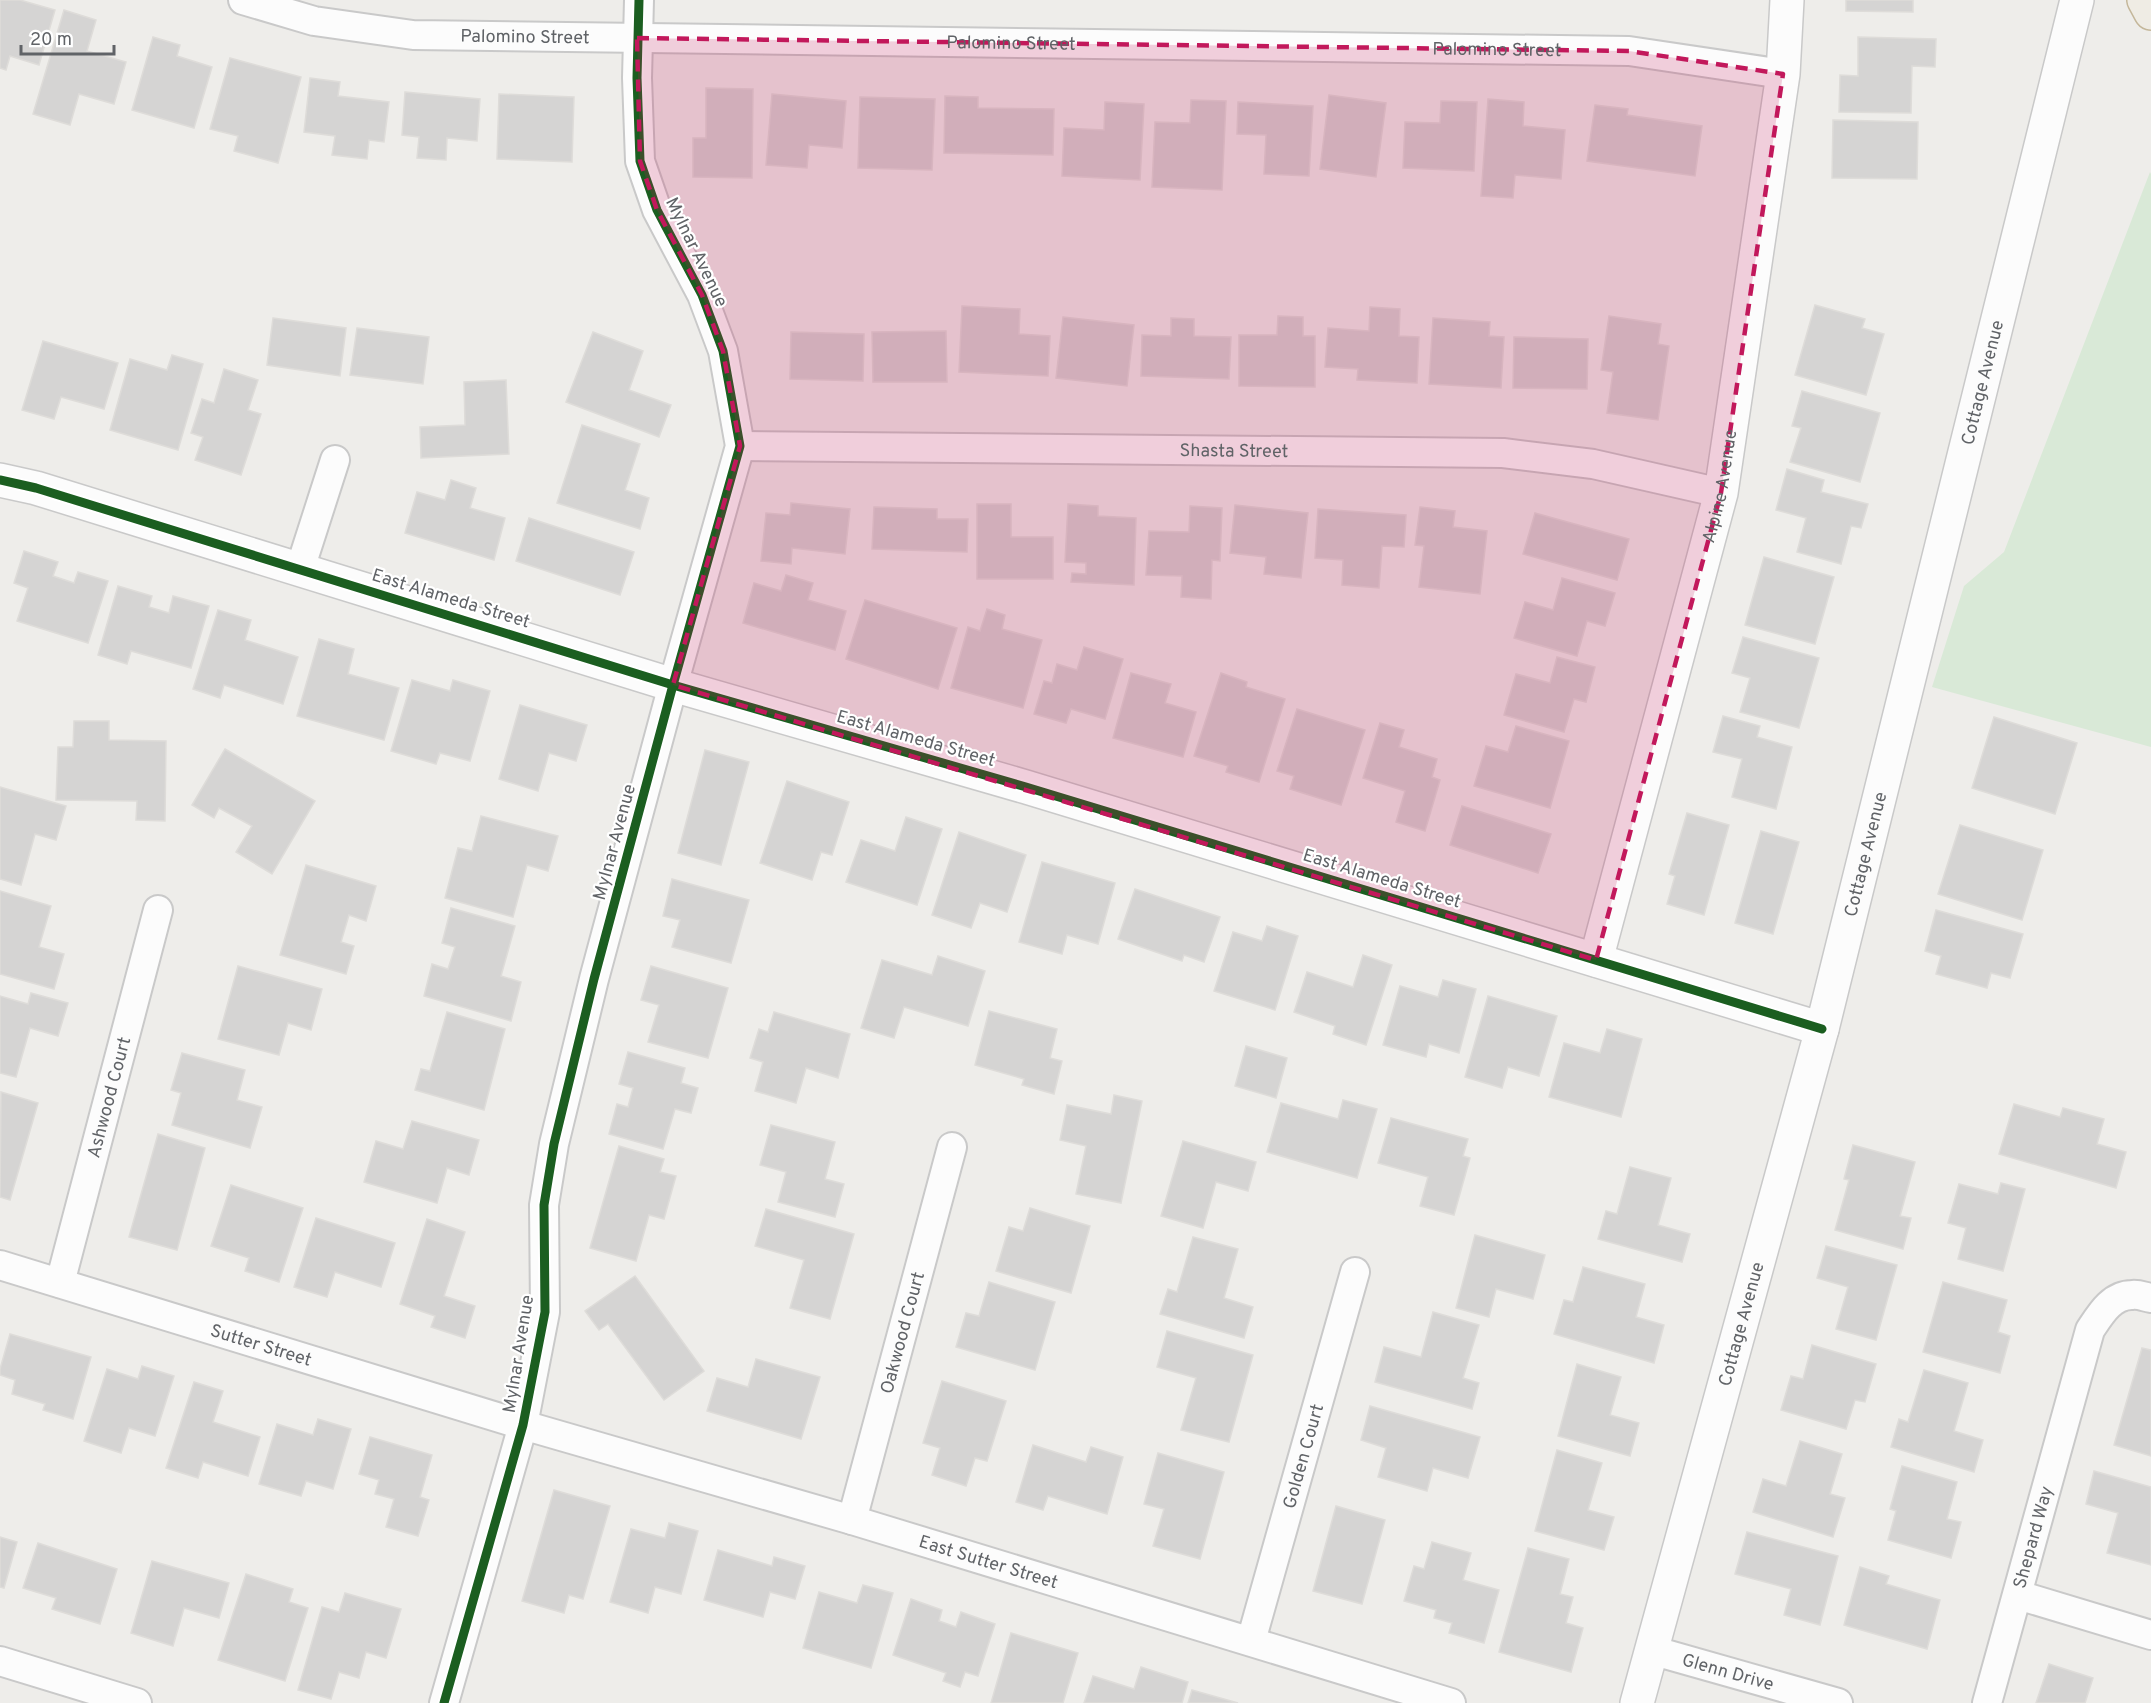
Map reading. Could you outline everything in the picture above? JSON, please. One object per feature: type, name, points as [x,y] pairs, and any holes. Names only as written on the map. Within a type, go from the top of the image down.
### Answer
[{"type":"highway","points":[[2144,0],[2151,14]]},
{"type":"street","name":"Palomino Street","points":[[243,0],[314,21],[412,35],[1629,51],[1783,74]]},
{"type":"street","name":"Mylnar Avenue","points":[[444,1703],[523,1425],[545,1312],[544,1205],[554,1144],[594,980],[740,446],[723,351],[702,295],[657,210],[640,161],[637,78],[639,0]]},
{"type":"street","name":"Alpine Avenue","points":[[1596,960],[1722,493],[1783,74],[1787,0]]},
{"type":"street","name":"Cottage Avenue","points":[[1637,1703],[1822,1029],[2077,0]]},
{"type":"street","name":"Shasta Street","points":[[740,446],[1503,453],[1593,464],[1722,493]]},
{"type":"street","points":[[300,568],[335,460]]},
{"type":"street","name":"East Alameda Street","points":[[0,480],[36,488],[673,685],[1037,790],[1822,1029]]},
{"type":"street","name":"Ashwood Court","points":[[60,1283],[158,910]]},
{"type":"street","name":"Oakwood Court","points":[[852,1520],[952,1147]]},
{"type":"street","name":"Sutter Street","points":[[0,1265],[523,1425]]},
{"type":"street","name":"Golden Court","points":[[1251,1641],[1355,1272]]},
{"type":"street","name":"Shepard Way","points":[[1987,1703],[2090,1330],[2105,1308],[2116,1300],[2131,1294],[2151,1298]]},
{"type":"street","name":"East Sutter Street","points":[[523,1425],[852,1520],[1450,1703]]},
{"type":"street","points":[[2018,1595],[2151,1635]]},
{"type":"street","name":"Glenn Drive","points":[[1651,1650],[1838,1703]]},
{"type":"street","points":[[0,1661],[137,1703]]},
{"type":"highlighted area","points":[[637,38],[1629,51],[1783,74],[1721,493],[1596,960],[673,685],[740,446],[723,351],[702,295],[657,210],[640,161]]},
{"type":"green space","points":[[2150,172],[2151,747],[1932,687],[1964,586],[2004,552]]},
{"type":"building","points":[[0,0],[20,0],[55,10],[39,65],[10,56],[6,70],[0,68]]},
{"type":"building","points":[[1846,0],[1913,0],[1913,12],[1846,11]]},
{"type":"building","points":[[64,10],[96,20],[87,51],[126,62],[114,104],[79,94],[70,125],[33,114]]},
{"type":"building","points":[[153,37],[180,45],[177,56],[212,67],[194,128],[132,110]]},
{"type":"building","points":[[1858,37],[1936,39],[1935,67],[1912,66],[1911,113],[1839,112],[1840,75],[1858,76]]},
{"type":"building","points":[[230,58],[301,77],[278,163],[234,151],[238,136],[210,129]]},
{"type":"building","points":[[310,78],[340,82],[338,96],[389,102],[384,142],[369,140],[367,159],[332,155],[335,136],[304,132]]},
{"type":"building","points":[[706,88],[753,89],[752,178],[693,177],[693,138],[706,138]]},
{"type":"building","points":[[405,92],[480,99],[477,141],[447,138],[446,160],[417,158],[419,137],[402,135]]},
{"type":"building","points":[[499,94],[574,97],[572,162],[497,159]]},
{"type":"building","points":[[772,94],[846,101],[842,148],[809,145],[807,168],[766,165]]},
{"type":"building","points":[[1329,95],[1386,103],[1376,177],[1320,169]]},
{"type":"building","points":[[945,96],[978,97],[978,108],[1054,109],[1053,155],[944,153]]},
{"type":"building","points":[[860,97],[935,99],[932,170],[858,168]]},
{"type":"building","points":[[1488,99],[1524,102],[1523,126],[1565,130],[1561,179],[1515,175],[1513,198],[1481,196]]},
{"type":"building","points":[[1191,100],[1226,101],[1222,190],[1152,187],[1155,122],[1190,123]]},
{"type":"building","points":[[1441,101],[1477,102],[1474,171],[1403,168],[1405,122],[1440,123]]},
{"type":"building","points":[[1105,102],[1144,104],[1140,180],[1062,176],[1064,128],[1104,130]]},
{"type":"building","points":[[1238,102],[1313,106],[1309,176],[1264,174],[1266,135],[1237,134]]},
{"type":"building","points":[[1595,105],[1628,109],[1627,115],[1702,126],[1695,176],[1587,161]]},
{"type":"building","points":[[1833,120],[1918,122],[1917,179],[1832,178]]},
{"type":"building","points":[[1815,305],[1865,319],[1862,328],[1884,334],[1866,395],[1795,375]]},
{"type":"building","points":[[962,306],[1020,309],[1019,334],[1050,336],[1048,376],[959,372]]},
{"type":"building","points":[[1370,307],[1400,309],[1399,336],[1419,337],[1417,383],[1357,380],[1358,369],[1325,367],[1328,328],[1369,331]]},
{"type":"building","points":[[1278,316],[1303,317],[1303,336],[1315,336],[1315,387],[1239,386],[1239,335],[1277,335]]},
{"type":"building","points":[[1609,316],[1661,324],[1658,344],[1669,346],[1658,420],[1607,413],[1613,372],[1601,370]]},
{"type":"building","points":[[1063,317],[1134,325],[1127,386],[1056,378]]},
{"type":"building","points":[[273,318],[346,328],[340,376],[267,365]]},
{"type":"building","points":[[1171,318],[1194,319],[1194,336],[1231,337],[1229,379],[1141,376],[1142,335],[1171,336]]},
{"type":"building","points":[[1433,318],[1490,322],[1489,336],[1504,337],[1501,388],[1429,384]]},
{"type":"building","points":[[357,328],[429,337],[423,384],[350,375]]},
{"type":"building","points":[[946,331],[947,382],[873,382],[872,332]]},
{"type":"building","points":[[593,332],[643,351],[629,390],[671,405],[659,437],[566,402]]},
{"type":"building","points":[[791,332],[864,334],[863,381],[790,379]]},
{"type":"building","points":[[1514,337],[1588,339],[1587,389],[1513,388]]},
{"type":"building","points":[[43,341],[118,363],[104,409],[61,397],[54,419],[22,410]]},
{"type":"building","points":[[172,355],[203,364],[178,450],[110,430],[130,359],[167,370]]},
{"type":"building","points":[[224,369],[258,380],[248,410],[261,414],[241,475],[195,460],[203,437],[191,433],[202,399],[214,403]]},
{"type":"building","points":[[506,380],[509,454],[421,458],[420,427],[465,425],[464,382]]},
{"type":"building","points":[[1802,391],[1880,413],[1860,482],[1790,462],[1801,428],[1792,426]]},
{"type":"building","points":[[582,425],[640,444],[625,490],[649,498],[640,529],[557,503]]},
{"type":"building","points":[[1787,469],[1824,480],[1821,492],[1868,504],[1861,528],[1851,526],[1841,564],[1797,552],[1806,518],[1776,510]]},
{"type":"building","points":[[451,480],[476,488],[470,508],[505,518],[494,560],[405,533],[417,492],[445,500]]},
{"type":"building","points":[[791,503],[850,509],[845,554],[792,548],[791,564],[761,561],[766,513],[790,515]]},
{"type":"building","points":[[977,504],[1011,504],[1011,537],[1053,537],[1053,579],[977,579]]},
{"type":"building","points":[[1068,504],[1098,506],[1098,516],[1136,518],[1134,585],[1071,582],[1072,573],[1086,574],[1086,563],[1065,562]]},
{"type":"building","points":[[1235,505],[1308,513],[1301,578],[1264,574],[1266,557],[1230,553]]},
{"type":"building","points":[[1190,506],[1222,508],[1220,561],[1212,560],[1211,599],[1181,597],[1182,576],[1146,575],[1149,531],[1189,532]]},
{"type":"building","points":[[874,507],[937,509],[937,519],[968,519],[967,552],[872,549]]},
{"type":"building","points":[[1420,507],[1455,511],[1453,527],[1487,531],[1480,594],[1419,587],[1424,546],[1415,545]]},
{"type":"building","points":[[1318,509],[1406,515],[1404,547],[1382,546],[1379,588],[1342,585],[1343,560],[1315,558]]},
{"type":"building","points":[[1535,513],[1629,539],[1617,580],[1523,554]]},
{"type":"building","points":[[529,518],[634,552],[620,595],[516,561]]},
{"type":"building","points":[[24,551],[58,562],[53,576],[74,583],[78,572],[108,581],[88,643],[17,621],[28,588],[14,583]]},
{"type":"building","points":[[1764,557],[1834,577],[1815,644],[1745,625]]},
{"type":"building","points":[[786,575],[813,583],[808,600],[846,611],[835,650],[743,623],[754,583],[781,591]]},
{"type":"building","points":[[1562,578],[1615,593],[1605,626],[1587,621],[1577,656],[1514,638],[1525,602],[1553,610]]},
{"type":"building","points":[[118,586],[152,596],[149,607],[169,613],[173,596],[209,606],[191,668],[131,651],[127,664],[98,655]]},
{"type":"building","points":[[865,600],[957,628],[938,689],[846,659]]},
{"type":"building","points":[[987,609],[1005,615],[1002,629],[1042,640],[1023,708],[951,688],[968,627],[980,631]]},
{"type":"building","points":[[218,610],[251,620],[245,640],[298,657],[283,704],[224,685],[220,698],[193,689]]},
{"type":"building","points":[[1743,637],[1819,658],[1799,728],[1740,712],[1750,678],[1732,673]]},
{"type":"building","points":[[319,639],[354,649],[348,674],[399,688],[384,740],[297,716]]},
{"type":"building","points":[[1084,647],[1123,659],[1105,719],[1071,709],[1066,723],[1034,714],[1044,681],[1052,683],[1057,664],[1077,670]]},
{"type":"building","points":[[1557,657],[1595,667],[1586,702],[1574,699],[1564,732],[1504,715],[1516,674],[1550,683]]},
{"type":"building","points":[[1131,673],[1171,684],[1165,703],[1196,712],[1183,757],[1113,738]]},
{"type":"building","points":[[1221,673],[1247,682],[1246,687],[1285,699],[1259,782],[1226,772],[1228,766],[1194,756]]},
{"type":"building","points":[[412,680],[450,691],[453,680],[490,691],[470,761],[440,753],[436,764],[391,751]]},
{"type":"building","points":[[520,705],[587,725],[576,761],[549,753],[538,791],[499,779]]},
{"type":"building","points":[[1297,709],[1365,730],[1341,805],[1290,789],[1294,776],[1277,771]]},
{"type":"building","points":[[1723,716],[1760,726],[1757,737],[1792,747],[1776,809],[1732,797],[1742,759],[1713,752]]},
{"type":"building","points":[[1994,717],[2077,743],[2055,814],[1972,788]]},
{"type":"building","points":[[74,721],[109,721],[109,740],[166,741],[165,821],[136,820],[137,801],[56,800],[58,747],[73,747]]},
{"type":"building","points":[[1380,723],[1404,730],[1399,747],[1437,759],[1432,777],[1440,780],[1425,831],[1396,822],[1405,791],[1363,778]]},
{"type":"building","points":[[1516,726],[1569,741],[1550,808],[1474,786],[1486,746],[1508,752]]},
{"type":"building","points":[[225,749],[315,801],[272,874],[236,852],[252,826],[219,808],[214,818],[192,805]]},
{"type":"building","points":[[705,750],[749,762],[721,865],[678,853]]},
{"type":"building","points":[[787,781],[849,802],[832,855],[821,852],[812,880],[760,863]]},
{"type":"building","points":[[0,787],[66,806],[56,840],[35,834],[21,885],[0,879]]},
{"type":"building","points":[[1462,806],[1551,834],[1538,873],[1450,845]]},
{"type":"building","points":[[1687,813],[1729,825],[1704,915],[1667,904],[1675,876],[1669,874]]},
{"type":"building","points":[[481,816],[558,836],[548,871],[527,865],[513,917],[445,898],[458,848],[472,851]]},
{"type":"building","points":[[906,817],[942,829],[917,905],[846,882],[861,840],[895,851]]},
{"type":"building","points":[[1960,825],[2043,850],[2022,920],[1938,894]]},
{"type":"building","points":[[1761,831],[1799,842],[1773,934],[1735,923]]},
{"type":"building","points":[[959,832],[1026,855],[1007,912],[980,903],[971,928],[932,915]]},
{"type":"building","points":[[1042,862],[1115,883],[1098,944],[1067,935],[1062,954],[1019,942]]},
{"type":"building","points":[[306,865],[376,886],[366,921],[349,915],[341,942],[354,946],[346,974],[280,955]]},
{"type":"building","points":[[672,879],[749,900],[731,963],[672,947],[680,920],[663,916]]},
{"type":"building","points":[[1135,889],[1220,917],[1204,962],[1184,955],[1182,961],[1118,939]]},
{"type":"building","points":[[0,891],[51,906],[39,947],[64,954],[54,989],[0,974]]},
{"type":"building","points":[[451,908],[515,926],[501,976],[521,982],[511,1021],[424,996],[432,964],[448,969],[455,947],[442,943]]},
{"type":"building","points":[[1936,910],[2023,934],[2010,978],[1991,973],[1987,988],[1936,974],[1941,956],[1925,951]]},
{"type":"building","points":[[1267,926],[1298,936],[1275,1010],[1214,991],[1233,932],[1262,941]]},
{"type":"building","points":[[1363,955],[1392,965],[1366,1045],[1333,1034],[1335,1026],[1294,1012],[1307,972],[1353,987]]},
{"type":"building","points":[[938,956],[985,971],[968,1026],[904,1007],[894,1038],[861,1028],[882,960],[932,975]]},
{"type":"building","points":[[238,966],[322,989],[311,1030],[288,1023],[279,1055],[218,1039]]},
{"type":"building","points":[[651,966],[728,988],[708,1058],[648,1042],[659,1005],[641,1000]]},
{"type":"building","points":[[1443,980],[1476,989],[1459,1053],[1429,1044],[1426,1057],[1383,1045],[1400,986],[1438,997]]},
{"type":"building","points":[[31,993],[68,1003],[58,1036],[30,1028],[16,1077],[0,1073],[0,996],[28,1004]]},
{"type":"building","points":[[1488,996],[1557,1016],[1539,1076],[1508,1067],[1502,1088],[1465,1077]]},
{"type":"building","points":[[989,1011],[1057,1029],[1050,1058],[1062,1061],[1054,1094],[1022,1085],[1024,1079],[975,1065]]},
{"type":"building","points":[[447,1012],[505,1029],[484,1110],[415,1090],[421,1069],[430,1071]]},
{"type":"building","points":[[774,1012],[850,1034],[838,1078],[806,1068],[796,1103],[755,1091],[763,1062],[750,1058],[759,1029],[768,1032]]},
{"type":"building","points":[[1607,1029],[1642,1039],[1621,1117],[1549,1097],[1564,1043],[1600,1053]]},
{"type":"building","points":[[1246,1046],[1287,1058],[1276,1098],[1235,1086]]},
{"type":"building","points":[[628,1052],[685,1068],[681,1083],[698,1088],[691,1113],[675,1109],[663,1149],[609,1134],[617,1104],[628,1107],[633,1088],[619,1084]]},
{"type":"building","points":[[182,1053],[245,1070],[237,1100],[262,1107],[250,1148],[172,1125],[181,1093],[171,1090]]},
{"type":"building","points":[[1,1092],[38,1103],[10,1200],[0,1197]]},
{"type":"building","points":[[1114,1095],[1142,1101],[1121,1203],[1076,1194],[1086,1146],[1060,1140],[1067,1105],[1111,1114]]},
{"type":"building","points":[[1343,1100],[1377,1109],[1357,1178],[1267,1152],[1281,1103],[1338,1119]]},
{"type":"building","points":[[2014,1104],[2060,1117],[2063,1108],[2104,1119],[2097,1144],[2126,1152],[2116,1188],[1999,1154]]},
{"type":"building","points":[[1391,1118],[1468,1139],[1463,1156],[1470,1158],[1454,1215],[1420,1206],[1428,1177],[1378,1163]]},
{"type":"building","points":[[412,1121],[479,1140],[469,1175],[447,1168],[437,1203],[364,1182],[376,1141],[403,1149]]},
{"type":"building","points":[[771,1125],[835,1142],[825,1179],[844,1184],[835,1217],[778,1202],[786,1172],[760,1165]]},
{"type":"building","points":[[158,1134],[205,1148],[177,1250],[129,1237]]},
{"type":"building","points":[[1183,1141],[1256,1162],[1248,1191],[1216,1182],[1203,1228],[1161,1216]]},
{"type":"building","points":[[1853,1145],[1915,1162],[1900,1216],[1911,1218],[1903,1249],[1835,1230],[1849,1180],[1844,1179]]},
{"type":"building","points":[[619,1146],[664,1159],[660,1172],[676,1176],[664,1219],[649,1215],[636,1261],[590,1248]]},
{"type":"building","points":[[1630,1167],[1671,1178],[1658,1225],[1690,1234],[1682,1262],[1598,1239],[1606,1211],[1617,1214]]},
{"type":"building","points":[[2001,1183],[2025,1189],[2003,1271],[1958,1259],[1966,1228],[1948,1223],[1959,1184],[1998,1194]]},
{"type":"building","points":[[231,1185],[303,1208],[279,1282],[245,1271],[249,1258],[211,1246]]},
{"type":"building","points":[[1030,1208],[1090,1226],[1071,1293],[996,1271],[1009,1227],[1023,1231]]},
{"type":"building","points":[[766,1209],[854,1234],[830,1319],[790,1308],[804,1260],[755,1246]]},
{"type":"building","points":[[316,1218],[395,1243],[381,1287],[335,1272],[327,1297],[294,1287]]},
{"type":"building","points":[[427,1219],[465,1232],[444,1296],[475,1306],[465,1338],[431,1327],[435,1316],[400,1304]]},
{"type":"building","points":[[1475,1235],[1545,1255],[1533,1299],[1496,1289],[1489,1317],[1456,1308]]},
{"type":"building","points":[[1193,1237],[1238,1249],[1224,1298],[1253,1307],[1244,1338],[1160,1314],[1168,1289],[1177,1292]]},
{"type":"building","points":[[1826,1246],[1897,1265],[1876,1340],[1836,1329],[1848,1287],[1817,1278]]},
{"type":"building","points":[[1583,1267],[1645,1284],[1636,1317],[1664,1325],[1654,1363],[1554,1334],[1564,1300],[1573,1302]]},
{"type":"building","points":[[635,1276],[704,1371],[664,1400],[608,1324],[599,1330],[585,1311]]},
{"type":"building","points":[[989,1282],[1055,1302],[1035,1370],[956,1347],[966,1313],[979,1316]]},
{"type":"building","points":[[1943,1282],[2007,1300],[1998,1332],[2010,1336],[2000,1373],[1923,1352]]},
{"type":"building","points":[[1433,1312],[1479,1325],[1463,1378],[1479,1383],[1472,1409],[1375,1382],[1384,1347],[1421,1357]]},
{"type":"building","points":[[1167,1331],[1253,1355],[1229,1442],[1181,1430],[1196,1378],[1157,1367]]},
{"type":"building","points":[[10,1334],[91,1357],[73,1419],[43,1410],[45,1404],[12,1394],[15,1380],[0,1375]]},
{"type":"building","points":[[1812,1345],[1876,1364],[1865,1402],[1855,1400],[1846,1429],[1781,1410],[1791,1376],[1803,1379]]},
{"type":"building","points":[[2142,1348],[2151,1350],[2151,1456],[2114,1445]]},
{"type":"building","points":[[756,1359],[820,1377],[801,1439],[707,1411],[717,1378],[748,1387]]},
{"type":"building","points":[[1577,1364],[1621,1377],[1610,1415],[1639,1423],[1630,1456],[1558,1436]]},
{"type":"building","points":[[142,1366],[174,1376],[155,1436],[129,1428],[121,1453],[84,1441],[107,1369],[138,1379]]},
{"type":"building","points":[[1924,1370],[1968,1383],[1954,1431],[1983,1440],[1974,1472],[1891,1447],[1899,1419],[1908,1422]]},
{"type":"building","points":[[942,1381],[1006,1401],[987,1461],[975,1458],[966,1486],[932,1475],[940,1448],[923,1443]]},
{"type":"building","points":[[194,1382],[223,1391],[213,1422],[260,1437],[248,1476],[203,1462],[198,1478],[166,1468]]},
{"type":"building","points":[[1370,1406],[1480,1437],[1468,1478],[1433,1468],[1427,1491],[1378,1477],[1386,1448],[1361,1440]]},
{"type":"building","points":[[318,1419],[351,1429],[333,1489],[306,1481],[301,1496],[259,1484],[277,1424],[313,1435]]},
{"type":"building","points":[[370,1437],[432,1455],[420,1497],[429,1500],[418,1536],[386,1527],[394,1499],[375,1494],[379,1480],[359,1474]]},
{"type":"building","points":[[1800,1441],[1842,1454],[1830,1494],[1845,1498],[1833,1537],[1753,1512],[1763,1479],[1786,1486]]},
{"type":"building","points":[[1033,1445],[1086,1462],[1091,1447],[1123,1457],[1107,1514],[1048,1496],[1043,1510],[1016,1502]]},
{"type":"building","points":[[1557,1450],[1602,1463],[1588,1510],[1614,1517],[1604,1550],[1535,1531]]},
{"type":"building","points":[[1158,1453],[1224,1472],[1200,1559],[1153,1546],[1164,1509],[1144,1504]]},
{"type":"building","points":[[1902,1466],[1957,1482],[1947,1519],[1961,1522],[1951,1558],[1888,1540],[1896,1511],[1890,1509]]},
{"type":"building","points":[[2094,1471],[2151,1487],[2151,1565],[2107,1553],[2118,1513],[2086,1504]]},
{"type":"building","points":[[554,1490],[610,1506],[583,1599],[569,1595],[564,1613],[522,1601]]},
{"type":"building","points":[[1336,1506],[1385,1520],[1362,1604],[1313,1591]]},
{"type":"building","points":[[669,1523],[698,1531],[681,1594],[655,1587],[648,1613],[610,1602],[631,1529],[665,1538]]},
{"type":"building","points":[[1747,1532],[1838,1556],[1820,1625],[1784,1615],[1791,1589],[1735,1574]]},
{"type":"building","points":[[0,1537],[17,1542],[4,1588],[0,1587]]},
{"type":"building","points":[[1432,1542],[1471,1553],[1463,1580],[1499,1590],[1484,1643],[1449,1633],[1452,1623],[1434,1618],[1436,1610],[1404,1601],[1414,1566],[1424,1569]]},
{"type":"building","points":[[38,1543],[117,1569],[100,1624],[52,1609],[56,1598],[23,1588]]},
{"type":"building","points":[[1528,1548],[1569,1559],[1560,1594],[1573,1597],[1566,1623],[1583,1628],[1571,1672],[1499,1652]]},
{"type":"building","points":[[718,1550],[772,1566],[774,1557],[805,1566],[795,1599],[770,1592],[763,1617],[704,1600]]},
{"type":"building","points":[[152,1561],[229,1583],[219,1618],[184,1608],[173,1646],[131,1633]]},
{"type":"building","points":[[1860,1567],[1889,1576],[1886,1584],[1940,1600],[1927,1649],[1844,1625]]},
{"type":"building","points":[[246,1574],[293,1589],[289,1602],[308,1608],[285,1681],[218,1660]]},
{"type":"building","points":[[863,1585],[893,1593],[871,1668],[803,1648],[819,1592],[857,1603]]},
{"type":"building","points":[[345,1593],[401,1609],[386,1658],[366,1652],[359,1678],[339,1672],[331,1699],[298,1690],[322,1607],[339,1612]]},
{"type":"building","points":[[911,1599],[942,1610],[939,1621],[956,1627],[961,1612],[995,1624],[978,1676],[965,1672],[960,1687],[943,1681],[946,1673],[893,1655]]},
{"type":"building","points":[[1011,1633],[1078,1653],[1063,1703],[991,1703]]},
{"type":"building","points":[[2049,1664],[2093,1678],[2085,1703],[2036,1703]]},
{"type":"building","points":[[1141,1667],[1188,1682],[1182,1703],[1084,1703],[1093,1676],[1134,1689]]},
{"type":"building","points":[[1192,1690],[1238,1703],[1188,1703]]},
{"type":"cycle path","points":[[444,1703],[523,1425],[545,1312],[544,1205],[554,1144],[594,979],[740,446],[723,351],[702,295],[657,210],[640,161],[637,78],[639,0]]},
{"type":"cycle path","points":[[0,480],[36,488],[673,685],[1026,787],[1822,1029]]}]
